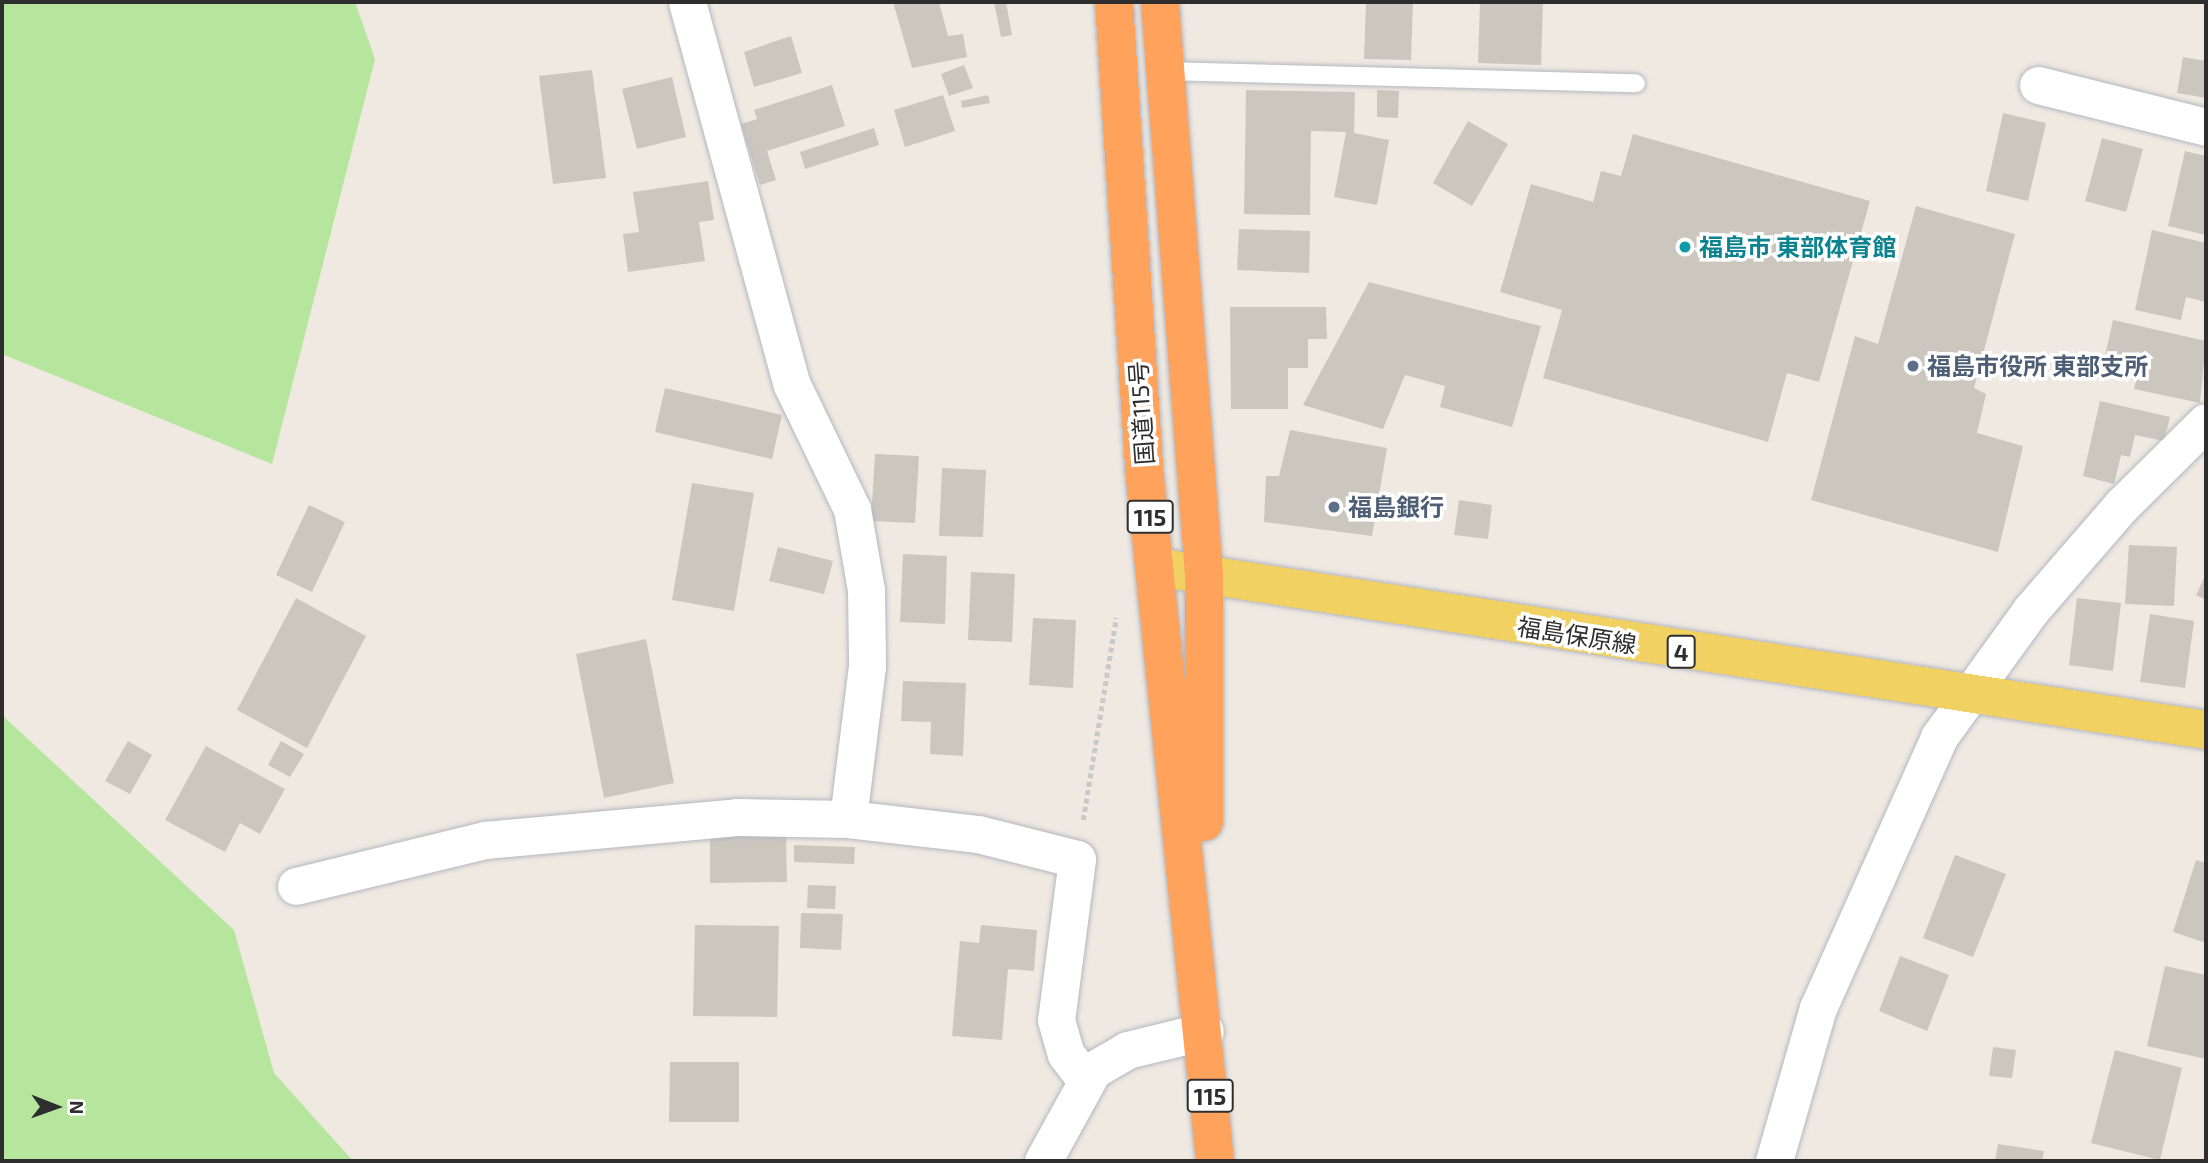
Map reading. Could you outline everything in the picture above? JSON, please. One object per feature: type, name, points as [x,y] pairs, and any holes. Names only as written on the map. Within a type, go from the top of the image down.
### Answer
[{"type":"highway","name":"国道115号","points":[[1114,2],[1156,568],[1205,1031],[1215,1161]]},
{"type":"highway","name":"国道115号","points":[[1160,2],[1163,71],[1204,575],[1205,1031]]},
{"type":"main road","name":"福島保原線","points":[[1156,568],[1963,697],[2206,730]]},
{"type":"street","points":[[687,2],[792,385],[852,509],[866,590],[867,666],[848,819]]},
{"type":"street","points":[[2038,85],[2206,127]]},
{"type":"street","points":[[1774,1161],[1818,1008],[1939,737],[1963,697],[2113,515],[2206,422]]},
{"type":"street","points":[[296,886],[485,840],[737,817],[848,819],[978,834],[1077,859],[1056,1020],[1066,1054],[1086,1081]]},
{"type":"street","points":[[1043,1161],[1086,1081],[1127,1050],[1205,1031]]},
{"type":"lane","points":[[1163,71],[1636,83]]},
{"type":"path","points":[[1077,859],[1111,628],[1124,604]]},
{"type":"green space","points":[[2,2],[355,2],[375,59],[272,464],[2,354]]},
{"type":"green space","points":[[2,715],[234,930],[274,1073],[353,1161],[2,1161]]},
{"type":"building","points":[[893,2],[939,2],[948,36],[963,34],[967,57],[912,68]]},
{"type":"building","points":[[994,2],[1006,2],[1012,35],[1001,37]]},
{"type":"building","points":[[1366,2],[1413,2],[1411,60],[1364,59]]},
{"type":"building","points":[[1480,2],[1543,2],[1541,65],[1478,63]]},
{"type":"building","points":[[791,36],[802,73],[754,87],[744,52]]},
{"type":"building","points":[[2183,57],[2206,61],[2206,98],[2177,93]]},
{"type":"building","points":[[964,65],[973,88],[949,96],[941,74]]},
{"type":"building","points":[[592,70],[606,178],[553,184],[539,76]]},
{"type":"building","points":[[672,77],[686,137],[637,149],[622,89]]},
{"type":"building","points":[[832,85],[845,126],[767,151],[776,180],[760,185],[741,124],[757,119],[754,110]]},
{"type":"building","points":[[1246,90],[1355,92],[1354,133],[1389,140],[1377,205],[1334,197],[1346,132],[1311,131],[1310,215],[1244,214]]},
{"type":"building","points":[[1377,90],[1399,91],[1398,118],[1377,117]]},
{"type":"building","points":[[943,95],[955,131],[905,147],[894,110]]},
{"type":"building","points":[[988,95],[990,103],[962,108],[961,101]]},
{"type":"building","points":[[2003,113],[2046,123],[2028,201],[1986,191]]},
{"type":"building","points":[[1468,121],[1508,144],[1472,206],[1433,183]]},
{"type":"building","points":[[874,128],[879,145],[805,169],[800,152]]},
{"type":"building","name":"福島市 東部体育館","points":[[1633,134],[1870,201],[1819,382],[1787,373],[1768,442],[1543,378],[1562,310],[1500,292],[1531,184],[1593,202],[1601,171],[1621,176]]},
{"type":"building","points":[[2102,138],[2143,149],[2126,212],[2085,201]]},
{"type":"building","points":[[2185,151],[2206,156],[2206,235],[2168,226]]},
{"type":"building","points":[[708,181],[714,220],[699,222],[705,261],[628,272],[623,234],[639,232],[633,192]]},
{"type":"building","name":"福島市役所 東部支所","points":[[1916,206],[2015,234],[1974,388],[1986,394],[1977,433],[2023,446],[1998,552],[1811,500],[1855,336],[1878,344]]},
{"type":"building","points":[[1239,229],[1310,231],[1309,273],[1237,270]]},
{"type":"building","points":[[2152,230],[2206,243],[2206,302],[2186,297],[2181,320],[2135,310]]},
{"type":"building","points":[[1369,282],[1541,326],[1512,427],[1440,407],[1445,386],[1405,375],[1383,429],[1303,405]]},
{"type":"building","points":[[1230,307],[1326,307],[1327,339],[1308,339],[1308,368],[1288,368],[1288,409],[1231,409]]},
{"type":"building","points":[[2113,320],[2206,341],[2200,403],[2134,389],[2139,367],[2104,360]]},
{"type":"building","points":[[665,388],[782,415],[772,459],[655,432]]},
{"type":"building","points":[[2100,401],[2170,417],[2164,441],[2135,435],[2130,457],[2121,455],[2114,484],[2083,476]]},
{"type":"building","points":[[1290,430],[1387,448],[1372,536],[1264,522],[1266,476],[1279,476]]},
{"type":"building","points":[[875,454],[919,456],[915,523],[871,521]]},
{"type":"building","points":[[942,468],[986,470],[983,537],[939,536]]},
{"type":"building","points":[[692,483],[754,493],[734,611],[672,600]]},
{"type":"building","points":[[1459,500],[1492,505],[1488,539],[1454,535]]},
{"type":"building","points":[[309,505],[345,522],[312,592],[276,575]]},
{"type":"building","points":[[2129,545],[2177,547],[2174,606],[2125,604]]},
{"type":"building","points":[[778,547],[833,561],[824,594],[769,581]]},
{"type":"building","points":[[903,554],[947,556],[945,624],[900,622]]},
{"type":"building","points":[[971,572],[1015,574],[1012,642],[968,640]]},
{"type":"building","points":[[2206,574],[2206,600],[2196,595]]},
{"type":"building","points":[[296,598],[366,636],[307,748],[237,710]]},
{"type":"building","points":[[2077,598],[2121,603],[2113,671],[2069,665]]},
{"type":"building","points":[[2150,614],[2194,621],[2185,688],[2140,682]]},
{"type":"building","points":[[1033,618],[1076,620],[1073,688],[1029,685]]},
{"type":"building","points":[[646,639],[674,783],[604,798],[576,654]]},
{"type":"building","points":[[903,681],[966,683],[963,756],[930,754],[931,722],[901,721]]},
{"type":"building","points":[[128,741],[152,755],[130,794],[105,781]]},
{"type":"building","points":[[281,741],[304,754],[290,777],[268,765]]},
{"type":"building","points":[[206,746],[285,789],[260,834],[240,823],[225,852],[165,820]]},
{"type":"building","points":[[786,834],[787,882],[710,883],[710,835]]},
{"type":"building","points":[[794,845],[855,847],[854,864],[794,862]]},
{"type":"building","points":[[1955,855],[2006,874],[1973,957],[1923,938]]},
{"type":"building","points":[[2196,860],[2206,863],[2206,943],[2173,932]]},
{"type":"building","points":[[808,885],[836,886],[835,909],[807,908]]},
{"type":"building","points":[[801,913],[843,914],[841,950],[800,948]]},
{"type":"building","points":[[695,925],[779,926],[777,1017],[693,1016]]},
{"type":"building","points":[[981,925],[1037,930],[1034,971],[1008,969],[1002,1040],[952,1036],[960,941],[979,943]]},
{"type":"building","points":[[1900,956],[1949,975],[1927,1031],[1879,1011]]},
{"type":"building","points":[[2165,966],[2206,975],[2206,1059],[2147,1046]]},
{"type":"building","points":[[1993,1047],[2016,1050],[2012,1078],[1989,1076]]},
{"type":"building","points":[[2115,1050],[2182,1068],[2160,1160],[2091,1143]]},
{"type":"building","points":[[670,1062],[739,1062],[739,1122],[669,1122]]},
{"type":"building","points":[[1998,1144],[2044,1151],[2042,1161],[1995,1161]]},
{"type":"place","name":"福島市 東部体育館","points":[[1685,247]]},
{"type":"place","name":"福島市役所 東部支所","points":[[1913,366]]},
{"type":"place","name":"福島銀行","points":[[1334,507]]}]
